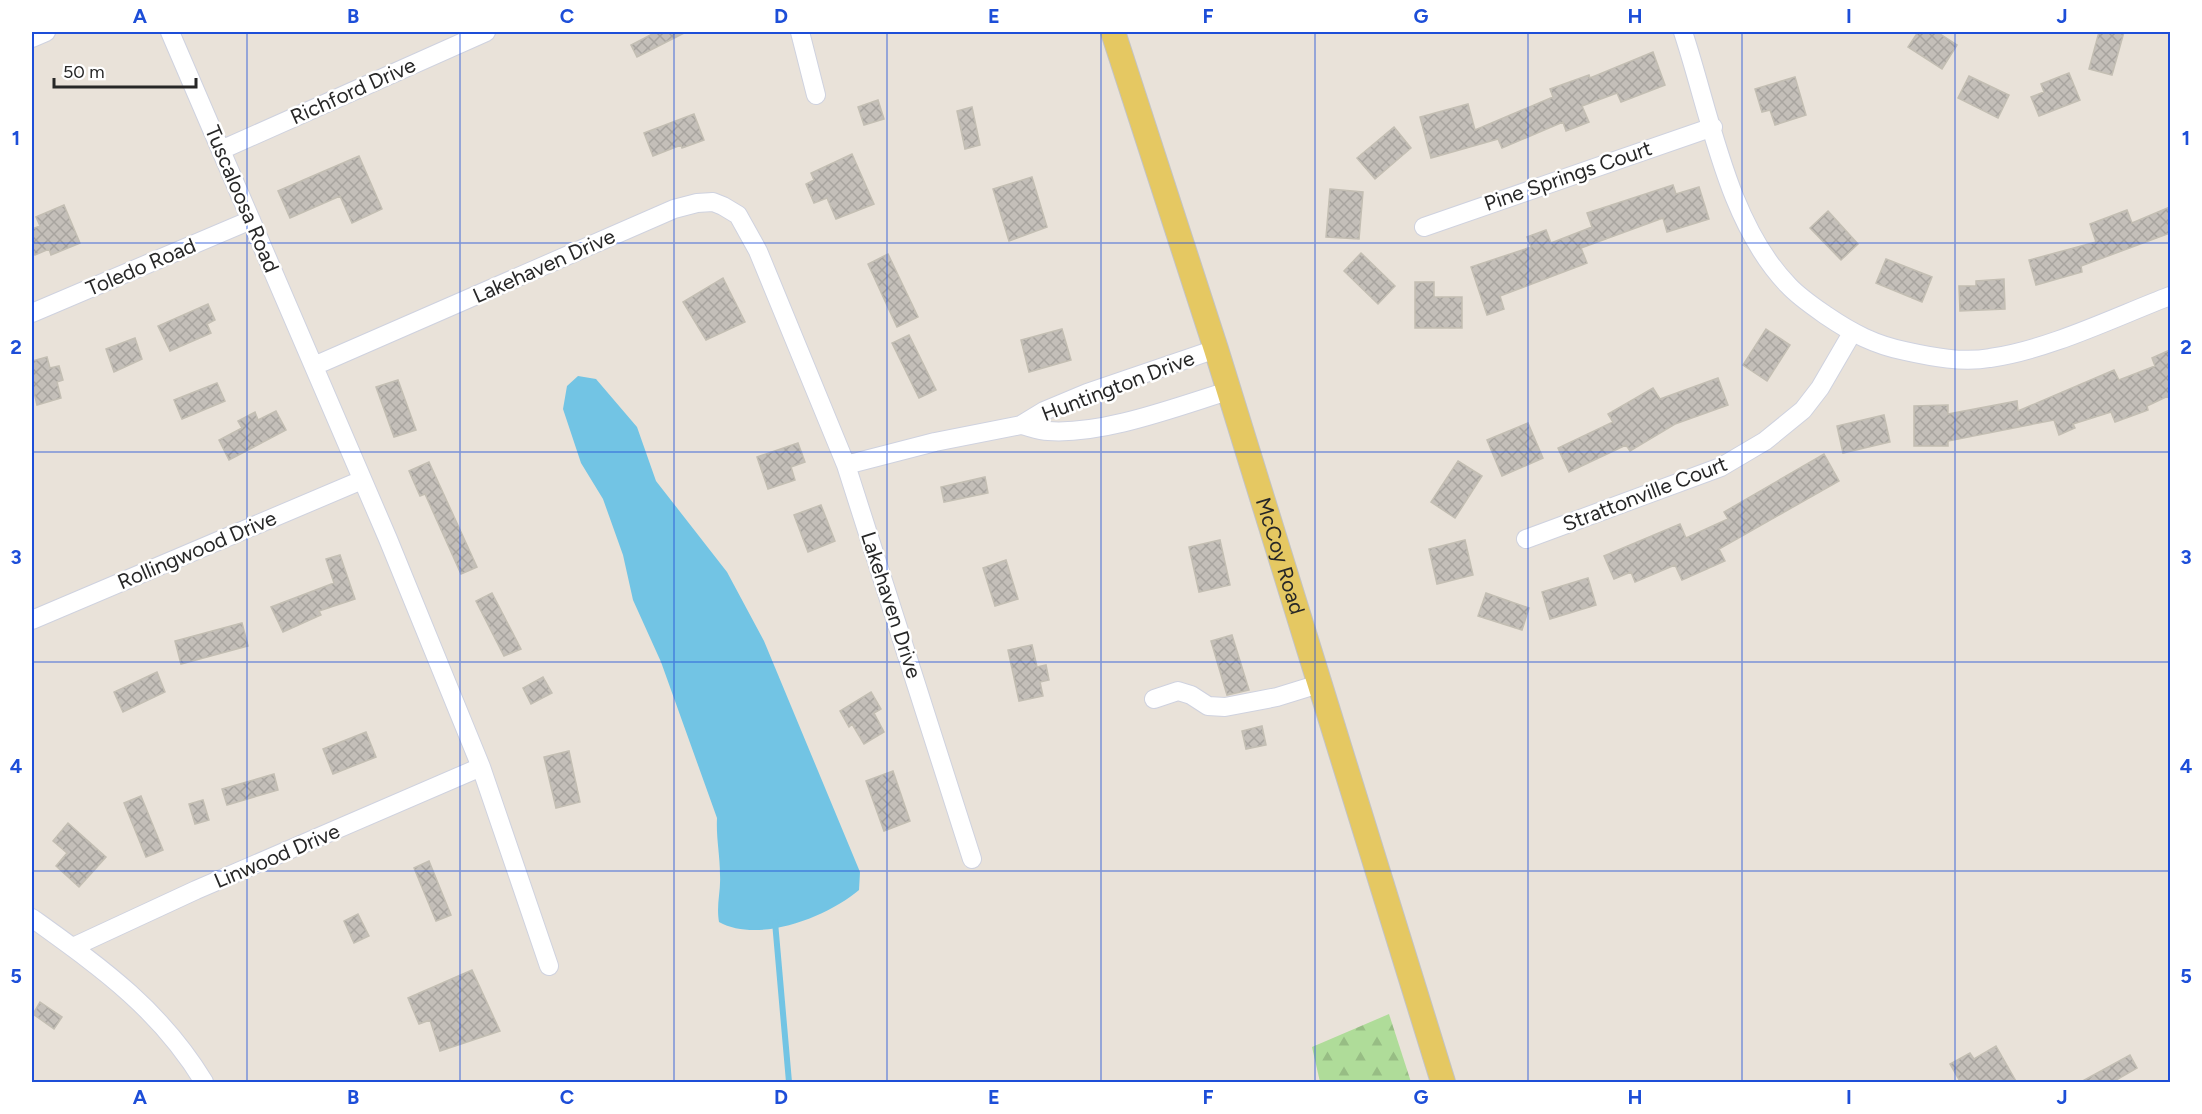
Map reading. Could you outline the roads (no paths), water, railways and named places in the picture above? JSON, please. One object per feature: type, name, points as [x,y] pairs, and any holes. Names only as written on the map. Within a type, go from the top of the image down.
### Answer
[{"type":"main road","name":"McCoy Road","points":[[1113,32],[1216,349],[1443,1083]]},
{"type":"street","points":[[32,38],[46,32]]},
{"type":"street","name":"Tuscaloosa Road","points":[[170,32],[314,366]]},
{"type":"street","name":"Richford Drive","points":[[221,150],[486,32]]},
{"type":"street","points":[[800,32],[816,95]]},
{"type":"street","points":[[1683,32],[1733,194],[1768,261],[1789,286],[1852,333],[1885,347],[1922,355],[1971,360],[1991,358],[2051,341],[2170,296]]},
{"type":"street","name":"Pine Springs Court","points":[[1424,227],[1713,127]]},
{"type":"street","name":"Lakehaven Drive","points":[[314,366],[674,209],[697,203],[713,202],[738,215],[748,229],[846,465],[972,859]]},
{"type":"street","name":"Toledo Road","points":[[32,314],[251,220]]},
{"type":"street","name":"Strattonville Court","points":[[1526,539],[1721,467],[1765,441],[1803,410],[1826,378],[1852,333]]},
{"type":"street","name":"Huntington Drive","points":[[846,465],[935,442],[1021,425],[1044,411],[1087,393],[1216,349]]},
{"type":"street","points":[[314,366],[482,767],[549,966]]},
{"type":"street","name":"Huntington Drive","points":[[1021,425],[1047,432],[1103,425],[1153,415],[1228,391]]},
{"type":"street","name":"Rollingwood Drive","points":[[32,620],[362,480]]},
{"type":"street","points":[[1154,699],[1178,691],[1191,694],[1208,706],[1225,707],[1277,697],[1319,684]]},
{"type":"street","name":"Linwood Drive","points":[[73,947],[196,890],[482,767]]},
{"type":"street","points":[[32,918],[112,975],[163,1024],[184,1050],[204,1083]]},
{"type":"water","points":[[578,376],[596,379],[637,427],[656,481],[727,572],[764,641],[860,872],[859,890],[811,918],[772,929],[753,930],[735,928],[719,922],[717,818],[661,662],[633,600],[623,555],[603,499],[581,463],[563,409],[567,386]]},
{"type":"waterway","points":[[775,922],[789,1082]]}]
